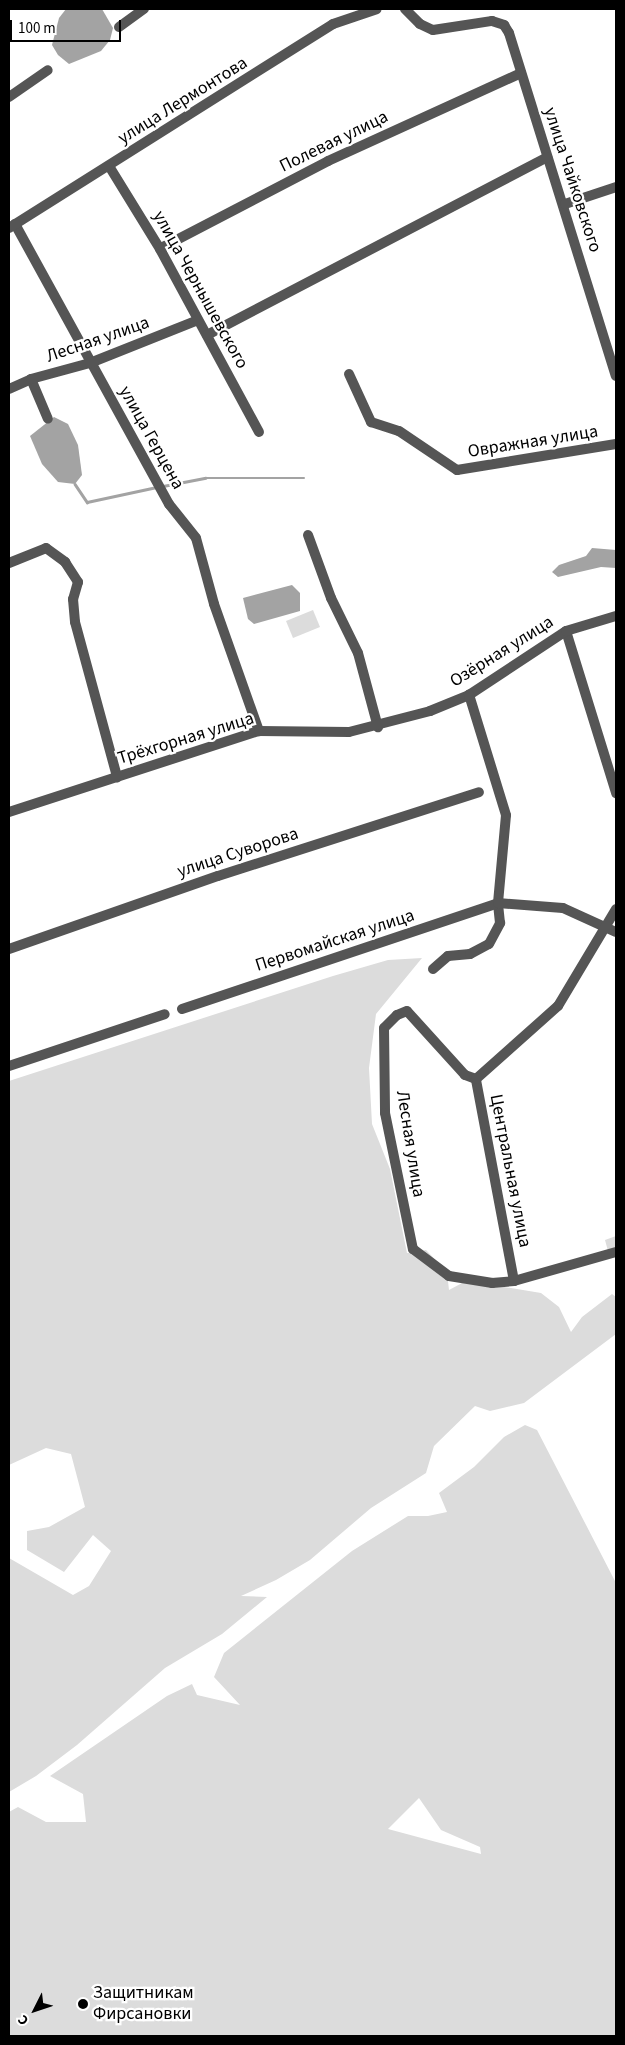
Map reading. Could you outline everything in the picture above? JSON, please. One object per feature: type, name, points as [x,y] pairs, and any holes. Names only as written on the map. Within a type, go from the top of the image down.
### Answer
[{"type":"street","points":[[120,27],[144,9]]},
{"type":"street","name":"улица Лермонтова","points":[[12,226],[333,24],[377,9]]},
{"type":"street","name":"улица Чайковского","points":[[405,9],[420,24],[433,30],[492,21],[504,25],[522,73],[547,157],[564,204],[616,376]]},
{"type":"street","points":[[9,97],[48,70]]},
{"type":"street","name":"Полевая улица","points":[[164,247],[328,162],[522,73]]},
{"type":"street","points":[[206,335],[547,157]]},
{"type":"street","name":"улица Чернышевского","points":[[109,166],[198,320],[259,432]]},
{"type":"street","points":[[564,204],[616,187]]},
{"type":"street","name":"улица Герцена","points":[[12,226],[169,504],[196,538],[214,604],[259,731]]},
{"type":"street","name":"Лесная улица","points":[[9,389],[31,379],[90,363],[198,320]]},
{"type":"street","name":"Овражная улица","points":[[348,374],[371,422],[399,431],[456,470],[616,444]]},
{"type":"street","points":[[31,379],[48,419]]},
{"type":"street","points":[[308,535],[331,598],[358,653],[378,727]]},
{"type":"street","points":[[9,563],[46,548],[65,562],[78,582],[73,599],[75,622],[117,777]]},
{"type":"street","name":"Озёрная улица","points":[[378,727],[430,711],[470,695],[566,631],[616,616]]},
{"type":"street","points":[[566,631],[616,793]]},
{"type":"street","points":[[433,969],[448,956],[470,954],[489,944],[500,923],[498,903],[506,814],[470,695]]},
{"type":"street","name":"Трёхгорная улица","points":[[9,812],[259,731],[349,732],[378,727]]},
{"type":"street","name":"улица Суворова","points":[[9,949],[218,876],[479,792]]},
{"type":"street","points":[[498,903],[563,908],[616,932]]},
{"type":"street","name":"Первомайская улица","points":[[182,1008],[498,903]]},
{"type":"street","name":"Центральная улица","points":[[514,1282],[476,1079],[558,1006],[616,909]]},
{"type":"street","name":"Лесная улица","points":[[476,1079],[466,1075],[407,1011],[397,1014],[384,1028],[385,1113],[413,1249],[449,1276],[468,1281],[514,1282]]},
{"type":"street","points":[[9,1066],[166,1014]]},
{"type":"street","points":[[514,1282],[616,1252]]},
{"type":"shaded area","points":[[66,9],[102,9],[113,28],[110,40],[101,51],[69,64],[58,55],[52,45],[59,18]]},
{"type":"shaded area","points":[[54,417],[68,424],[78,445],[82,475],[75,484],[58,482],[42,464],[30,436]]},
{"type":"shaded area","points":[[592,548],[616,550],[616,568],[601,567],[558,577],[552,572],[559,565],[586,556]]},
{"type":"shaded area","points":[[292,585],[300,593],[300,611],[254,624],[248,619],[243,598]]},
{"type":"shaded area","points":[[313,610],[320,627],[293,638],[286,621]]},
{"type":"shaded area","points":[[422,958],[376,1014],[369,1068],[372,1124],[390,1169],[407,1253],[426,1250],[447,1272],[449,1290],[464,1282],[541,1293],[559,1307],[571,1332],[582,1317],[612,1294],[616,1297],[616,1334],[524,1403],[490,1411],[475,1406],[434,1446],[426,1473],[371,1508],[310,1560],[276,1580],[241,1596],[267,1597],[222,1634],[165,1668],[77,1745],[36,1776],[9,1792],[9,1558],[73,1595],[89,1586],[111,1551],[93,1535],[64,1572],[27,1550],[27,1531],[49,1527],[85,1507],[71,1454],[46,1448],[9,1465],[9,1081],[333,976],[388,960]]},
{"type":"shaded area","points":[[616,1236],[616,1248],[608,1251],[605,1240]]},
{"type":"shaded area","points":[[525,1425],[537,1430],[616,1583],[616,2036],[9,2036],[9,1812],[18,1807],[46,1822],[86,1822],[83,1794],[50,1776],[167,1696],[192,1684],[197,1695],[240,1705],[214,1677],[224,1653],[352,1551],[408,1516],[428,1516],[447,1512],[439,1493],[474,1467],[504,1437]],"holes":[[[419,1798],[441,1830],[480,1847],[481,1854],[388,1829]]]},
{"type":"waterway","points":[[163,486],[205,478],[304,478]]},
{"type":"waterway","points":[[75,484],[87,502],[157,487]]},
{"type":"place","name":"Защитникам Фирсановки","points":[[83,2004]]}]
